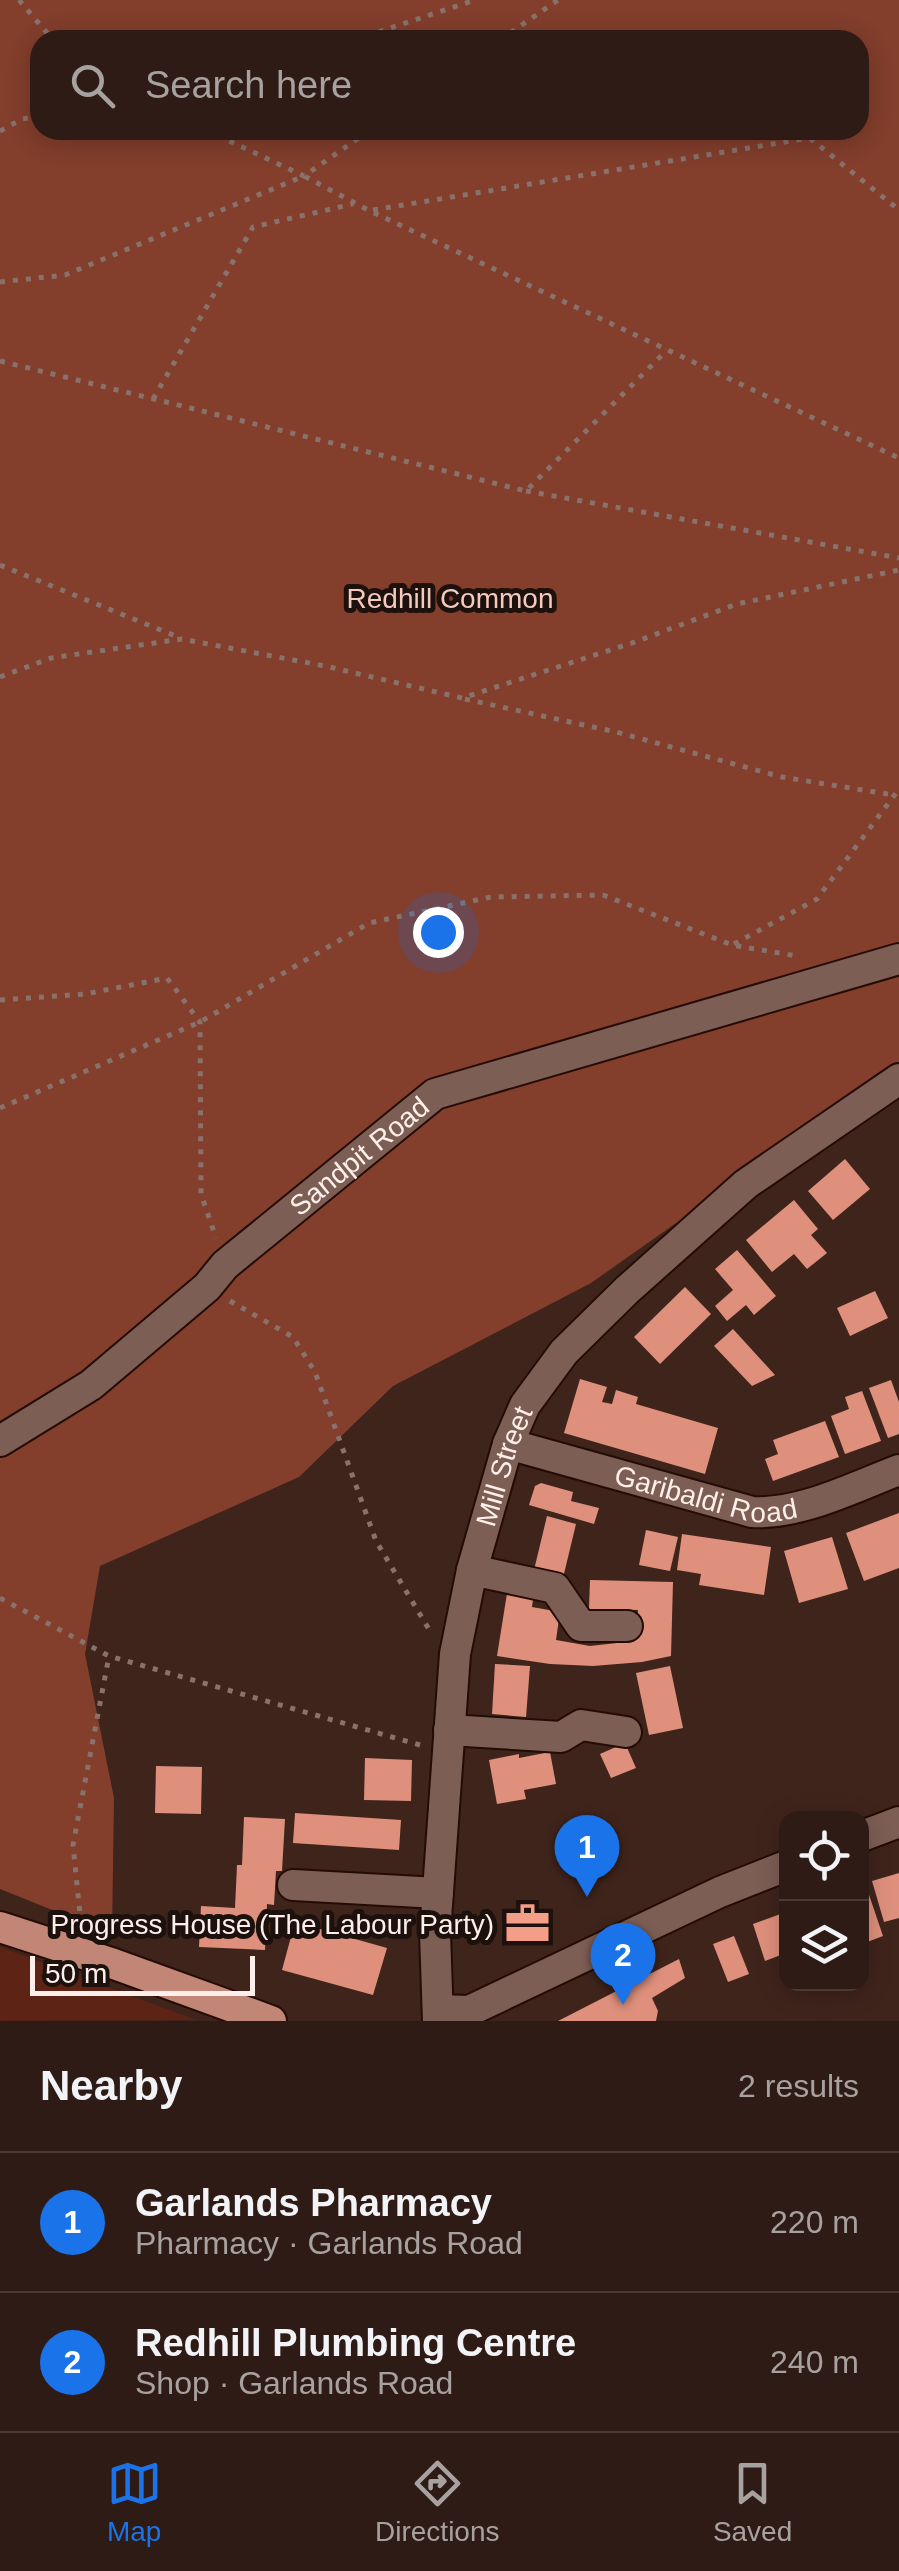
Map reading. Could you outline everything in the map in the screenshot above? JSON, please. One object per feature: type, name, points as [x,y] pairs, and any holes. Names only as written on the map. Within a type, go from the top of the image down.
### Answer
[{"type":"main road","points":[[0,1927],[114,1964],[249,2018]]},
{"type":"street","name":"Sandpit Road","points":[[0,1441],[91,1385],[436,1094],[899,959]]},
{"type":"street","name":"Mill Street","points":[[438,2016],[435,1933],[455,1654],[472,1570],[508,1444],[524,1405],[564,1352],[746,1184],[899,1079]]},
{"type":"street","name":"Garibaldi Road","points":[[508,1444],[752,1512],[774,1514],[899,1470]]},
{"type":"street","points":[[472,1570],[555,1588],[581,1626],[626,1626]]},
{"type":"street","points":[[448,1741],[561,1737],[581,1725],[626,1732]]},
{"type":"street","points":[[869,1833],[899,1822]]},
{"type":"street","points":[[438,2016],[469,2011],[720,1892],[779,1869]]},
{"type":"street","points":[[293,1884],[438,1893]]},
{"type":"path","points":[[19,0],[44,30]]},
{"type":"path","points":[[384,30],[475,0]]},
{"type":"path","points":[[514,30],[558,0]]},
{"type":"path","points":[[0,131],[30,118]]},
{"type":"path","points":[[227,140],[370,211],[899,458]]},
{"type":"path","points":[[0,282],[65,275],[304,176],[356,140]]},
{"type":"path","points":[[370,211],[797,140]]},
{"type":"path","points":[[812,140],[899,210]]},
{"type":"path","points":[[153,399],[252,227],[355,203]]},
{"type":"path","points":[[526,491],[667,350]]},
{"type":"path","points":[[0,361],[526,491],[899,558]]},
{"type":"path","points":[[0,565],[182,639],[326,666],[616,732],[782,777],[896,792],[816,900],[732,945]]},
{"type":"path","points":[[462,698],[737,604],[899,570]]},
{"type":"path","points":[[0,677],[51,658],[182,639]]},
{"type":"path","points":[[0,1108],[200,1022],[369,923],[490,897],[603,895],[732,945],[811,958]]},
{"type":"path","points":[[0,1000],[84,994],[167,978],[200,1022],[201,1194],[216,1276],[294,1337],[315,1372],[376,1541],[430,1632],[455,1654]]},
{"type":"path","points":[[0,1598],[109,1656],[448,1741]]},
{"type":"path","points":[[82,1955],[73,1845],[109,1656]]},
{"type":"shaded area","points":[[0,1947],[196,2020],[0,2021]]},
{"type":"green space","name":"Redhill Common","points":[[0,0],[899,0],[899,1066],[591,1283],[393,1386],[299,1477],[100,1566],[85,1654],[114,1798],[112,1934],[0,1889]]},
{"type":"building","points":[[845,1159],[870,1189],[833,1220],[808,1191]]},
{"type":"building","points":[[794,1200],[818,1229],[811,1235],[827,1253],[807,1269],[794,1254],[772,1272],[746,1240]]},
{"type":"building","points":[[737,1250],[776,1296],[754,1315],[746,1305],[727,1321],[715,1306],[733,1290],[715,1269]]},
{"type":"building","points":[[685,1287],[711,1314],[660,1364],[634,1337]]},
{"type":"building","points":[[875,1291],[888,1318],[850,1336],[837,1308]]},
{"type":"building","points":[[733,1329],[775,1375],[752,1386],[714,1346]]},
{"type":"building","points":[[580,1379],[607,1387],[602,1402],[612,1404],[616,1390],[638,1397],[636,1404],[718,1428],[705,1474],[564,1433]]},
{"type":"building","points":[[891,1380],[899,1402],[899,1434],[888,1438],[869,1388]]},
{"type":"building","points":[[862,1391],[881,1441],[845,1454],[831,1416],[849,1409],[845,1397]]},
{"type":"building","points":[[825,1421],[839,1457],[773,1481],[765,1459],[778,1454],[773,1440]]},
{"type":"building","points":[[541,1483],[573,1492],[571,1501],[599,1508],[594,1524],[529,1505],[535,1486]]},
{"type":"building","points":[[899,1513],[899,1568],[864,1581],[846,1533]]},
{"type":"building","points":[[547,1516],[576,1524],[563,1578],[534,1570]]},
{"type":"building","points":[[646,1530],[678,1537],[670,1571],[639,1565]]},
{"type":"building","points":[[682,1534],[771,1547],[764,1595],[699,1585],[701,1574],[677,1570]]},
{"type":"building","points":[[832,1537],[848,1589],[799,1603],[784,1551]]},
{"type":"building","points":[[590,1580],[673,1582],[671,1656],[593,1666],[497,1656],[508,1587],[534,1592],[532,1607],[560,1612],[556,1640],[590,1646],[635,1641],[638,1610],[589,1609]]},
{"type":"building","points":[[495,1664],[530,1666],[526,1717],[492,1714]]},
{"type":"building","points":[[670,1666],[683,1728],[649,1735],[636,1673]]},
{"type":"building","points":[[625,1743],[636,1768],[611,1778],[600,1754]]},
{"type":"building","points":[[550,1752],[556,1784],[524,1790],[526,1799],[497,1804],[489,1760]]},
{"type":"building","points":[[365,1758],[412,1760],[411,1801],[364,1800]]},
{"type":"building","points":[[156,1766],[202,1767],[201,1814],[155,1813]]},
{"type":"building","points":[[295,1813],[401,1820],[399,1850],[293,1843]]},
{"type":"building","points":[[244,1817],[285,1819],[282,1871],[276,1871],[274,1905],[267,1904],[265,1950],[199,1947],[201,1906],[235,1908]]},
{"type":"building","points":[[899,1873],[899,1918],[884,1922],[872,1881]]},
{"type":"building","points":[[869,1895],[883,1936],[869,1941]]},
{"type":"building","points":[[779,1915],[779,1956],[765,1961],[753,1924]]},
{"type":"building","points":[[295,1922],[387,1948],[373,1995],[282,1970]]},
{"type":"building","points":[[734,1936],[749,1974],[728,1982],[713,1944]]},
{"type":"building","points":[[679,1959],[685,1978],[652,1998],[658,2011],[656,2021],[558,2021]]},
{"type":"place","name":"Garlands Pharmacy","points":[[587,1897]]},
{"type":"place","name":"Progress House (The Labour Party)","points":[[527,1924]]},
{"type":"place","name":"Redhill Plumbing Centre","points":[[623,2005]]}]
